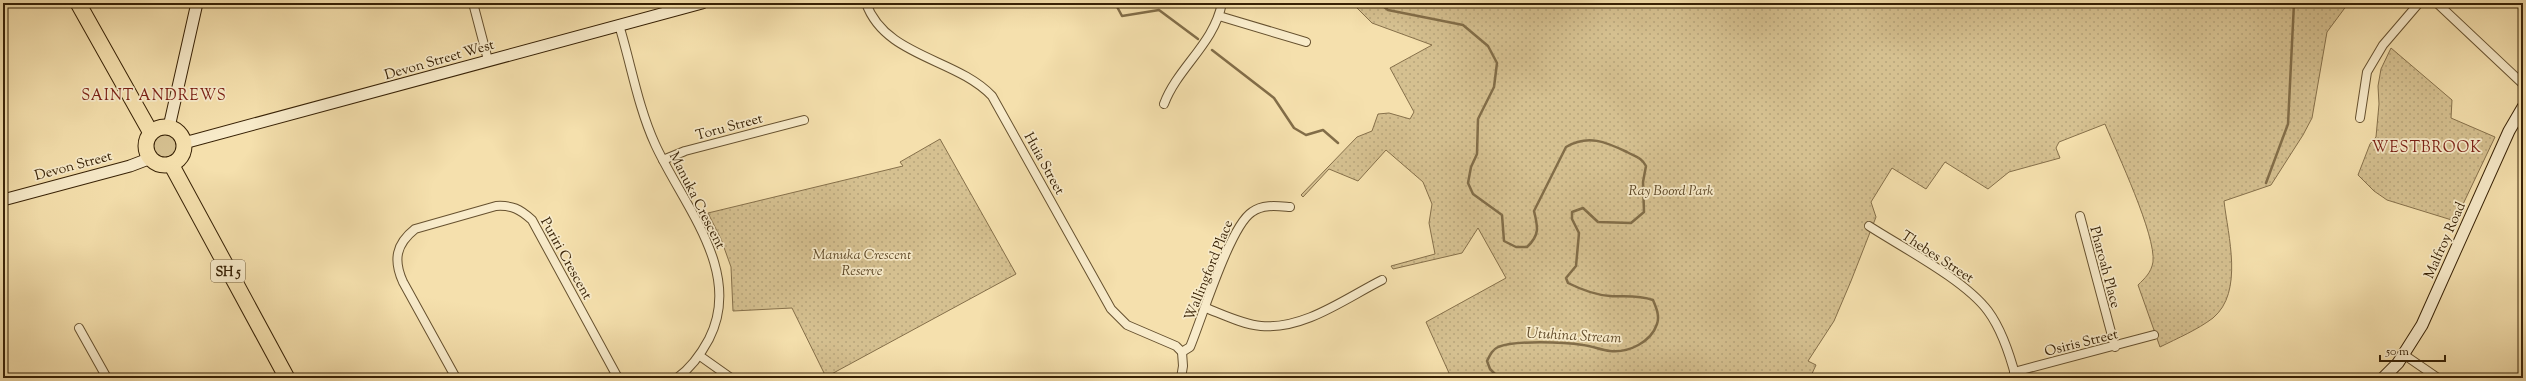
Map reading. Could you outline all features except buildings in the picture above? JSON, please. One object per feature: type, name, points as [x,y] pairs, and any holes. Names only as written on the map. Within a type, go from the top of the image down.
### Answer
[{"type":"highway","points":[[78,3],[151,133]]},
{"type":"highway","points":[[159,128],[169,128],[179,133],[184,143],[180,158],[171,164],[162,165],[151,158],[146,144],[151,133],[159,128]]},
{"type":"highway","name":"SH 5","points":[[171,164],[287,378]]},
{"type":"main road","points":[[169,128],[197,3]]},
{"type":"main road","name":"Devon Street West","points":[[184,143],[702,3]]},
{"type":"main road","name":"Malfroy Road","points":[[2383,378],[2398,363],[2422,325],[2510,131],[2523,107]]},
{"type":"main road","name":"Devon Street","points":[[3,200],[130,166],[151,158]]},
{"type":"street","points":[[472,3],[488,60]]},
{"type":"street","name":"Huia Street","points":[[866,3],[874,21],[892,39],[972,80],[988,92],[999,106],[1111,309],[1127,325],[1176,346],[1182,352]]},
{"type":"street","points":[[1164,104],[1170,88],[1206,43],[1219,16],[1222,3]]},
{"type":"street","points":[[2360,118],[2367,72],[2383,45],[2420,3]]},
{"type":"street","points":[[2436,3],[2523,84]]},
{"type":"street","points":[[1219,16],[1306,42]]},
{"type":"street","name":"Manuka Crescent","points":[[619,25],[649,127],[663,160],[706,241],[718,272],[720,304],[718,319],[700,356],[677,378]]},
{"type":"street","name":"Toru Street","points":[[663,160],[685,151],[804,120]]},
{"type":"street","name":"Puriri Crescent","points":[[456,378],[403,282],[398,271],[397,253],[406,236],[415,229],[496,206],[505,206],[515,207],[532,220],[618,378]]},
{"type":"street","name":"Wallingford Place","points":[[1182,352],[1190,347],[1230,242],[1244,218],[1262,207],[1290,206]]},
{"type":"street","name":"Pharoah Place","points":[[2080,216],[2115,347]]},
{"type":"street","name":"Thebes Street","points":[[1869,226],[1970,291],[1988,310],[1997,326],[2015,375]]},
{"type":"street","points":[[1206,308],[1248,324],[1279,326],[1310,317],[1382,280]]},
{"type":"street","points":[[79,328],[107,378]]},
{"type":"street","name":"Osiris Street","points":[[2015,375],[2154,336]]},
{"type":"street","points":[[1180,378],[1183,366],[1182,352]]},
{"type":"street","points":[[2403,354],[2438,378]]},
{"type":"street","points":[[700,356],[731,378]]},
{"type":"green space","name":"Ray Boord Park","points":[[1352,3],[2345,3],[2347,5],[2327,32],[2312,118],[2303,135],[2271,185],[2224,201],[2232,263],[2228,294],[2223,307],[2207,322],[2187,334],[2160,347],[2138,285],[2149,272],[2153,262],[2148,233],[2135,194],[2105,124],[2059,142],[2056,148],[2060,158],[2009,172],[1988,189],[1945,162],[1926,189],[1892,168],[1871,202],[1876,217],[1834,321],[1808,361],[1816,365],[1810,378],[1449,378],[1449,373],[1426,322],[1506,278],[1478,228],[1462,253],[1393,269],[1391,266],[1435,254],[1429,223],[1432,204],[1423,182],[1386,150],[1358,181],[1329,169],[1303,197],[1301,195],[1357,137],[1372,131],[1378,114],[1389,113],[1410,119],[1414,112],[1390,68],[1432,45],[1372,23]]},
{"type":"green space","points":[[2391,48],[2452,100],[2451,118],[2495,137],[2455,221],[2387,200],[2374,191],[2358,175],[2370,144],[2376,137],[2379,104],[2378,86],[2381,69]]},
{"type":"green space","points":[[165,134],[174,137],[177,146],[174,155],[165,158],[156,155],[153,146],[156,137]]},
{"type":"green space","name":"Manuka Crescent Reserve","points":[[940,139],[1016,274],[826,377],[792,308],[733,311],[731,267],[721,239],[708,213],[903,166],[900,162]]},
{"type":"waterway","points":[[1115,3],[1122,16],[1159,10],[1198,39]]},
{"type":"waterway","name":"Utuhina Stream","points":[[1379,3],[1388,10],[1463,25],[1488,46],[1497,63],[1494,87],[1478,119],[1477,154],[1471,167],[1468,183],[1473,194],[1502,215],[1504,241],[1516,247],[1527,247],[1534,239],[1537,230],[1534,211],[1566,147],[1582,141],[1597,141],[1619,148],[1638,158],[1646,166],[1643,182],[1644,212],[1631,223],[1598,222],[1583,208],[1572,212],[1572,219],[1579,233],[1576,266],[1566,278],[1568,283],[1594,293],[1610,296],[1642,297],[1653,300],[1658,318],[1657,324],[1650,336],[1645,341],[1632,348],[1617,351],[1583,345],[1553,342],[1516,343],[1498,347],[1493,351],[1487,361],[1490,369],[1499,378]]},
{"type":"waterway","points":[[2266,183],[2288,124],[2294,3]]},
{"type":"waterway","points":[[1212,50],[1274,98],[1294,128],[1306,135],[1323,130],[1338,143]]},
{"type":"district","name":"SAINT ANDREWS","points":[[154,95]]},
{"type":"district","name":"WESTBROOK","points":[[2427,147]]}]
